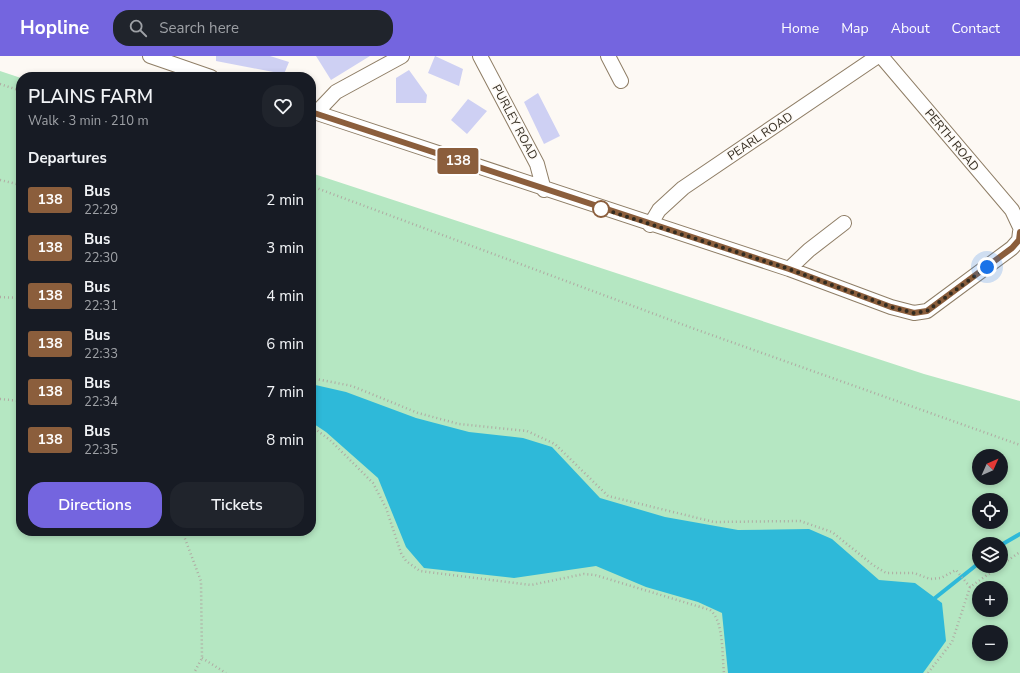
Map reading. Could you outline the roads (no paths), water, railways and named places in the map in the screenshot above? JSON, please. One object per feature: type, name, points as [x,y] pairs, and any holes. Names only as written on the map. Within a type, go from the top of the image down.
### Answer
[{"type":"street","points":[[150,56],[196,72]]},
{"type":"street","points":[[316,110],[336,92],[402,56]]},
{"type":"street","name":"PURLEY ROAD","points":[[480,56],[537,164],[544,190]]},
{"type":"street","points":[[608,56],[622,81]]},
{"type":"street","name":"PEARL ROAD","points":[[650,225],[659,210],[669,199],[683,188],[878,56]]},
{"type":"street","name":"PERTH ROAD","points":[[881,56],[1012,210],[1020,227]]},
{"type":"street","points":[[316,113],[544,190],[789,269],[891,307],[914,313],[927,311],[1012,248],[1019,240],[1020,232]]},
{"type":"street","points":[[789,269],[809,250],[844,223]]},
{"type":"water","points":[[316,385],[346,392],[416,418],[469,432],[523,438],[552,447],[600,498],[665,517],[738,530],[809,529],[832,539],[879,580],[915,583],[942,603],[946,641],[923,673],[728,673],[722,613],[698,602],[646,587],[596,566],[514,578],[424,568],[406,547],[378,478],[326,432],[316,425]]},
{"type":"waterway","points":[[1008,541],[1020,534]]},
{"type":"waterway","points":[[935,598],[972,569]]}]
